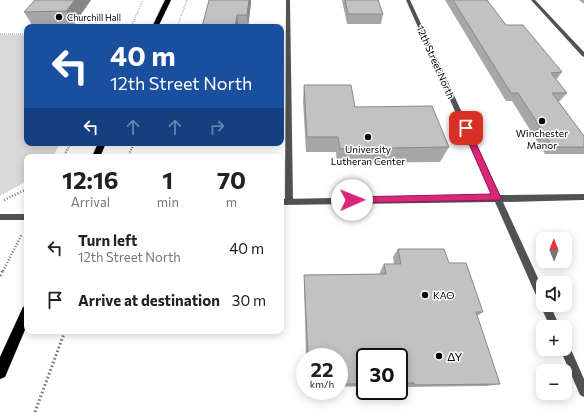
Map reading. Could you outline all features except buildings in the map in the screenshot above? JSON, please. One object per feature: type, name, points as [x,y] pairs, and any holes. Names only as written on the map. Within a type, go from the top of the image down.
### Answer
[{"type":"main road","points":[[156,24],[168,0]]},
{"type":"main road","points":[[0,372],[24,318]]},
{"type":"street","points":[[288,0],[285,202],[584,197]]},
{"type":"street","name":"12th Street North","points":[[408,0],[536,284]]},
{"type":"street","points":[[533,0],[584,55]]},
{"type":"street","points":[[0,217],[24,217]]},
{"type":"street","points":[[568,356],[584,391]]},
{"type":"path","points":[[133,24],[143,0]]},
{"type":"path","points":[[178,24],[188,0]]},
{"type":"path","points":[[0,34],[24,34]]},
{"type":"path","points":[[0,201],[24,190]]},
{"type":"path","points":[[0,276],[24,230]]},
{"type":"path","points":[[35,412],[64,334]]},
{"type":"shaded area","points":[[0,35],[24,35],[24,146],[58,146],[54,154],[24,154],[24,183],[0,196]]},
{"type":"place","name":"Churchill Hall","points":[[59,17]]},
{"type":"place","name":"Winchester Manor","points":[[542,121]]},
{"type":"place","name":"University Lutheran Center","points":[[368,137]]},
{"type":"place","name":"ΚΑΘ","points":[[425,295]]},
{"type":"place","name":"ΔΥ","points":[[439,356]]},
{"type":"route","points":[[352,200],[497,198],[466,128]]}]
